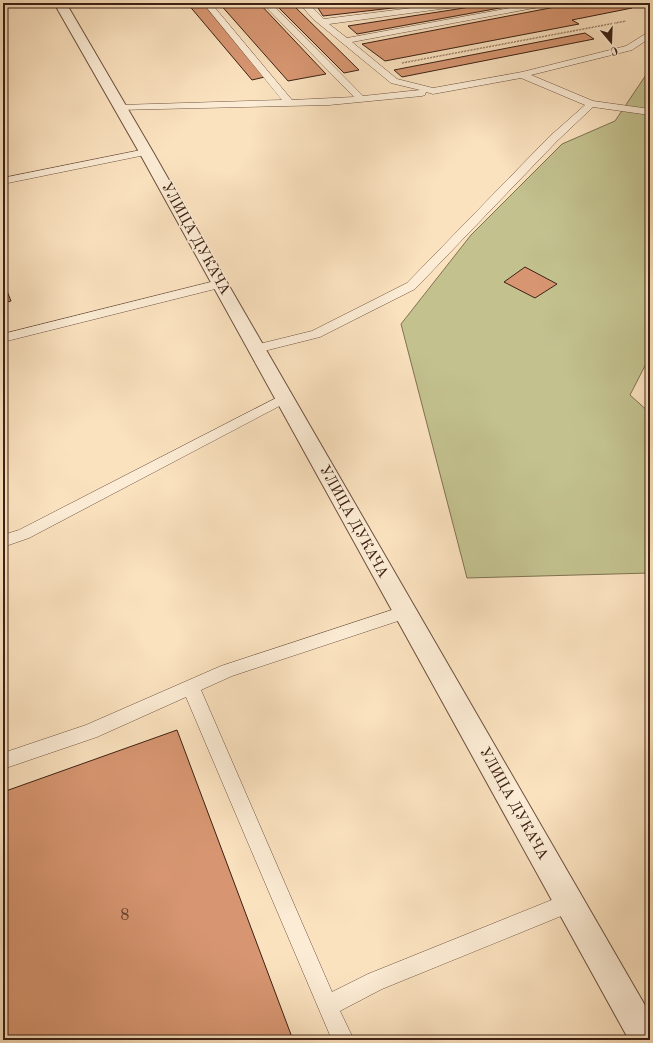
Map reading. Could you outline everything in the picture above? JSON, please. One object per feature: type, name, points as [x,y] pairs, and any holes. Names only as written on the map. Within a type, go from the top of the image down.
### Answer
[{"type":"street","name":"УЛИЦА ДУКАЧА","points":[[60,3],[146,152],[404,612],[647,1040]]},
{"type":"lane","points":[[207,3],[289,103]]},
{"type":"lane","points":[[266,3],[361,99]]},
{"type":"lane","points":[[303,3],[322,22],[394,81],[433,91]]},
{"type":"lane","points":[[322,22],[470,3]]},
{"type":"lane","points":[[345,41],[550,3]]},
{"type":"lane","points":[[120,108],[343,102],[433,91],[522,75],[629,48],[650,34]]},
{"type":"lane","points":[[522,75],[591,104],[650,112]]},
{"type":"lane","points":[[256,349],[316,334],[411,286],[554,138],[591,104]]},
{"type":"lane","points":[[3,181],[146,152]]},
{"type":"lane","points":[[3,338],[219,284]]},
{"type":"lane","points":[[3,541],[24,534],[284,398]]},
{"type":"lane","points":[[3,761],[91,731],[227,671],[404,612]]},
{"type":"lane","points":[[191,688],[342,1040]]},
{"type":"lane","points":[[327,1006],[375,981],[569,903]]},
{"type":"path","points":[[377,67],[626,21]]},
{"type":"shaded area","points":[[650,69],[650,356],[630,395],[650,413],[650,573],[467,578],[401,324],[471,235],[562,144],[615,121]]},
{"type":"building","points":[[187,3],[205,3],[269,76],[252,80]]},
{"type":"building","points":[[219,3],[259,3],[326,74],[288,81]]},
{"type":"building","points":[[274,3],[291,3],[359,70],[344,73]]},
{"type":"building","points":[[315,3],[436,3],[323,16]]},
{"type":"building","points":[[496,3],[527,3],[357,34],[348,26]]},
{"type":"building","points":[[576,3],[624,3],[632,8],[572,20],[579,24],[385,61],[362,44]]},
{"type":"building","points":[[585,33],[594,39],[402,77],[394,70]]},
{"type":"building","points":[[525,267],[557,284],[535,298],[504,282]]},
{"type":"building","points":[[3,281],[11,301],[3,303]]},
{"type":"building","points":[[177,730],[293,1040],[3,1040],[3,792]]}]
